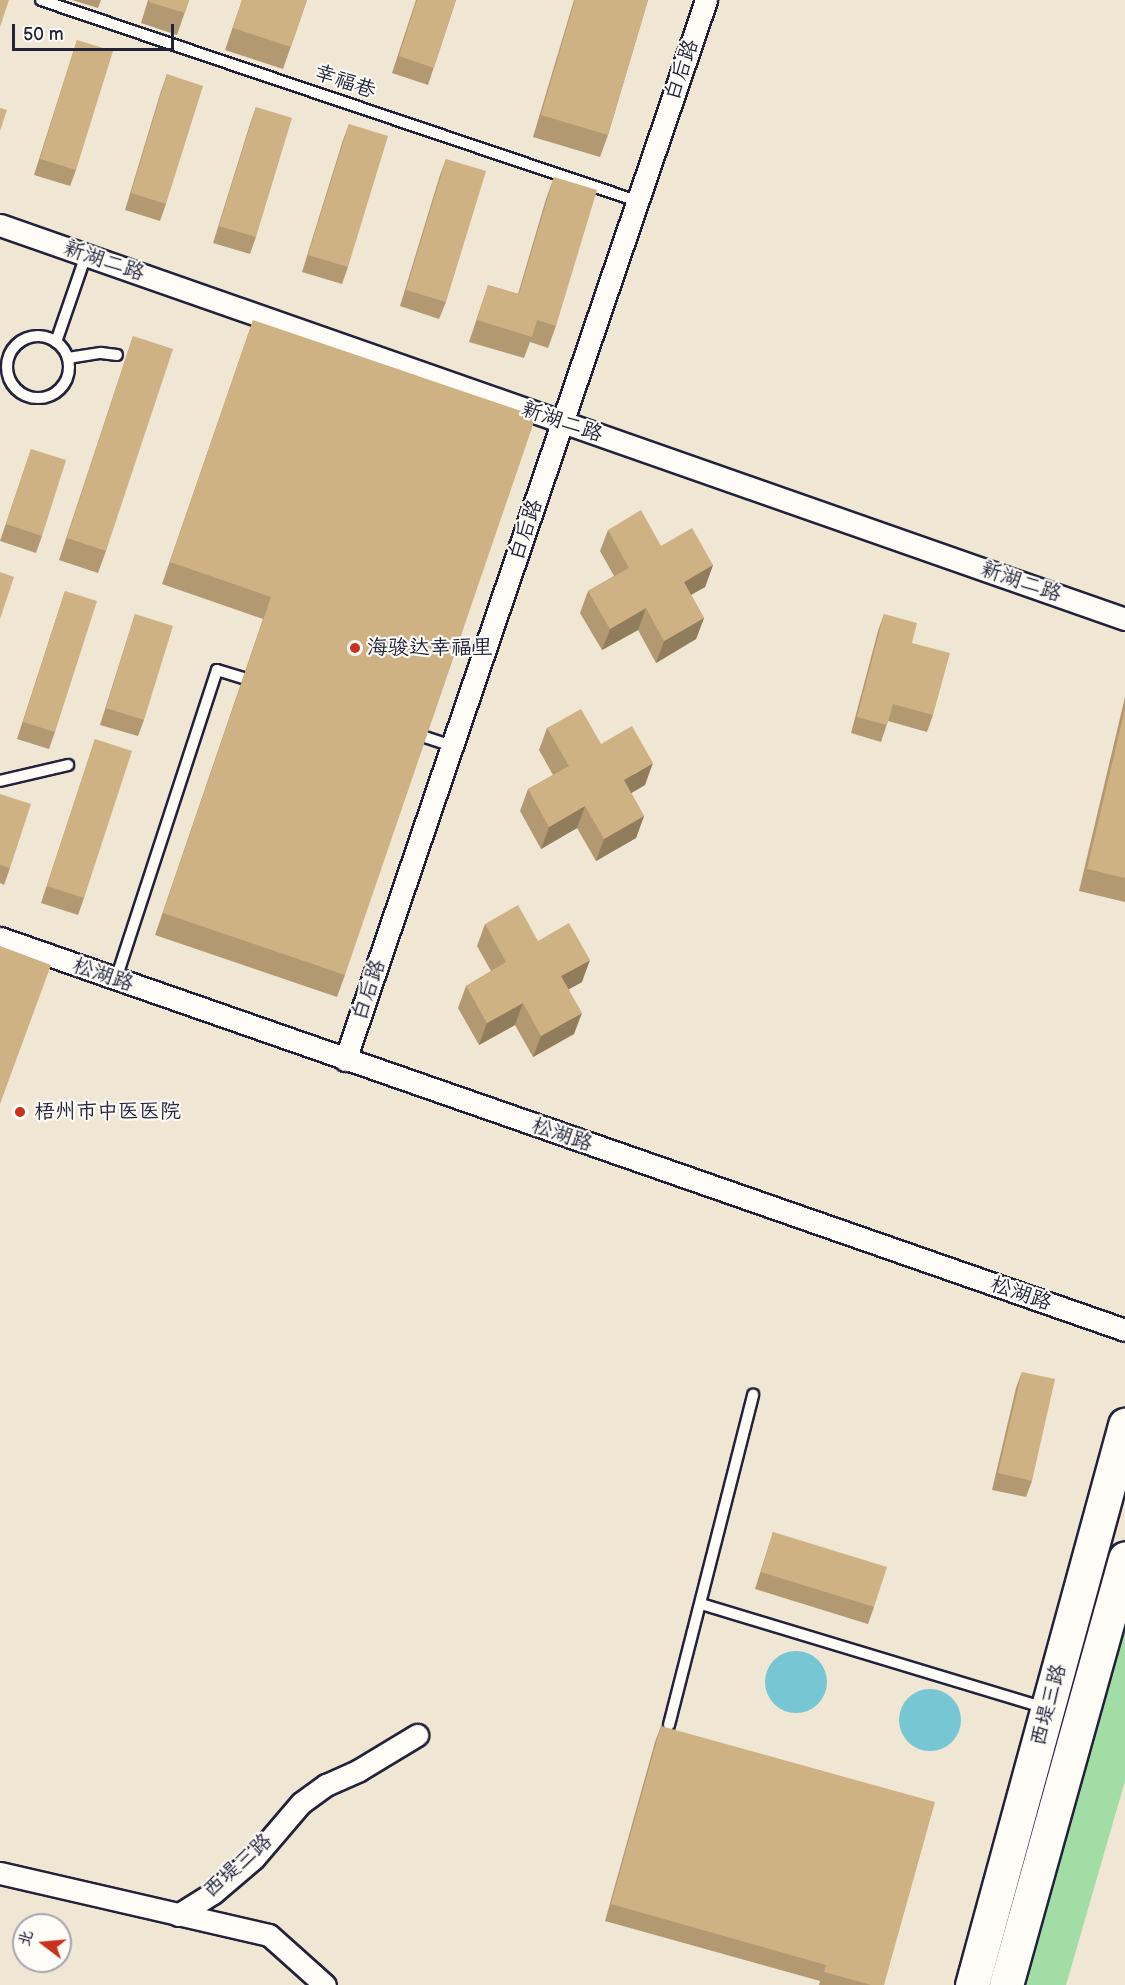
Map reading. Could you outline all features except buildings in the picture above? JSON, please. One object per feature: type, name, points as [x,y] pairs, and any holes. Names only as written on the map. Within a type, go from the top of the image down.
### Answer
[{"type":"main road","name":"西堤三路","points":[[972,1985],[1125,1425]]},
{"type":"main road","name":"西堤三路","points":[[1006,1985],[1125,1558]]},
{"type":"street","name":"白后路","points":[[345,1060],[706,0]]},
{"type":"street","name":"新湖二路","points":[[0,225],[1125,619]]},
{"type":"street","name":"松湖路","points":[[0,938],[1125,1330]]},
{"type":"street","name":"西堤三路","points":[[178,1915],[213,1893],[254,1858],[301,1803],[326,1785],[359,1770],[417,1735]]},
{"type":"street","points":[[0,1873],[269,1935],[325,1985]]},
{"type":"lane","name":"幸福巷","points":[[41,0],[637,201]]},
{"type":"lane","points":[[56,342],[86,255]]},
{"type":"lane","points":[[47,337],[56,342],[68,358],[66,378],[61,387],[44,397],[33,398],[24,394],[10,380],[4,359],[11,350],[27,338],[47,337]]},
{"type":"lane","points":[[68,358],[101,352],[117,355]]},
{"type":"lane","points":[[116,979],[218,670],[243,678]]},
{"type":"lane","points":[[399,728],[452,746]]},
{"type":"lane","points":[[0,781],[68,765]]},
{"type":"lane","points":[[669,1725],[753,1395]]},
{"type":"lane","points":[[701,1604],[1048,1709]]},
{"type":"green space","points":[[1125,1558],[1125,1781],[1066,1985],[1006,1985]]},
{"type":"water","points":[[790,1651],[802,1651],[818,1660],[825,1670],[827,1682],[825,1694],[818,1704],[802,1713],[790,1713],[779,1708],[770,1699],[765,1688],[765,1676],[770,1665],[779,1656]]},
{"type":"water","points":[[924,1689],[936,1689],[952,1698],[959,1708],[961,1720],[959,1732],[952,1742],[936,1751],[924,1751],[913,1746],[904,1737],[899,1726],[899,1714],[904,1703],[913,1694]]},
{"type":"place","name":"海骏达幸福里","points":[[355,648]]},
{"type":"place","name":"梧州市中医医院","points":[[20,1112]]}]
